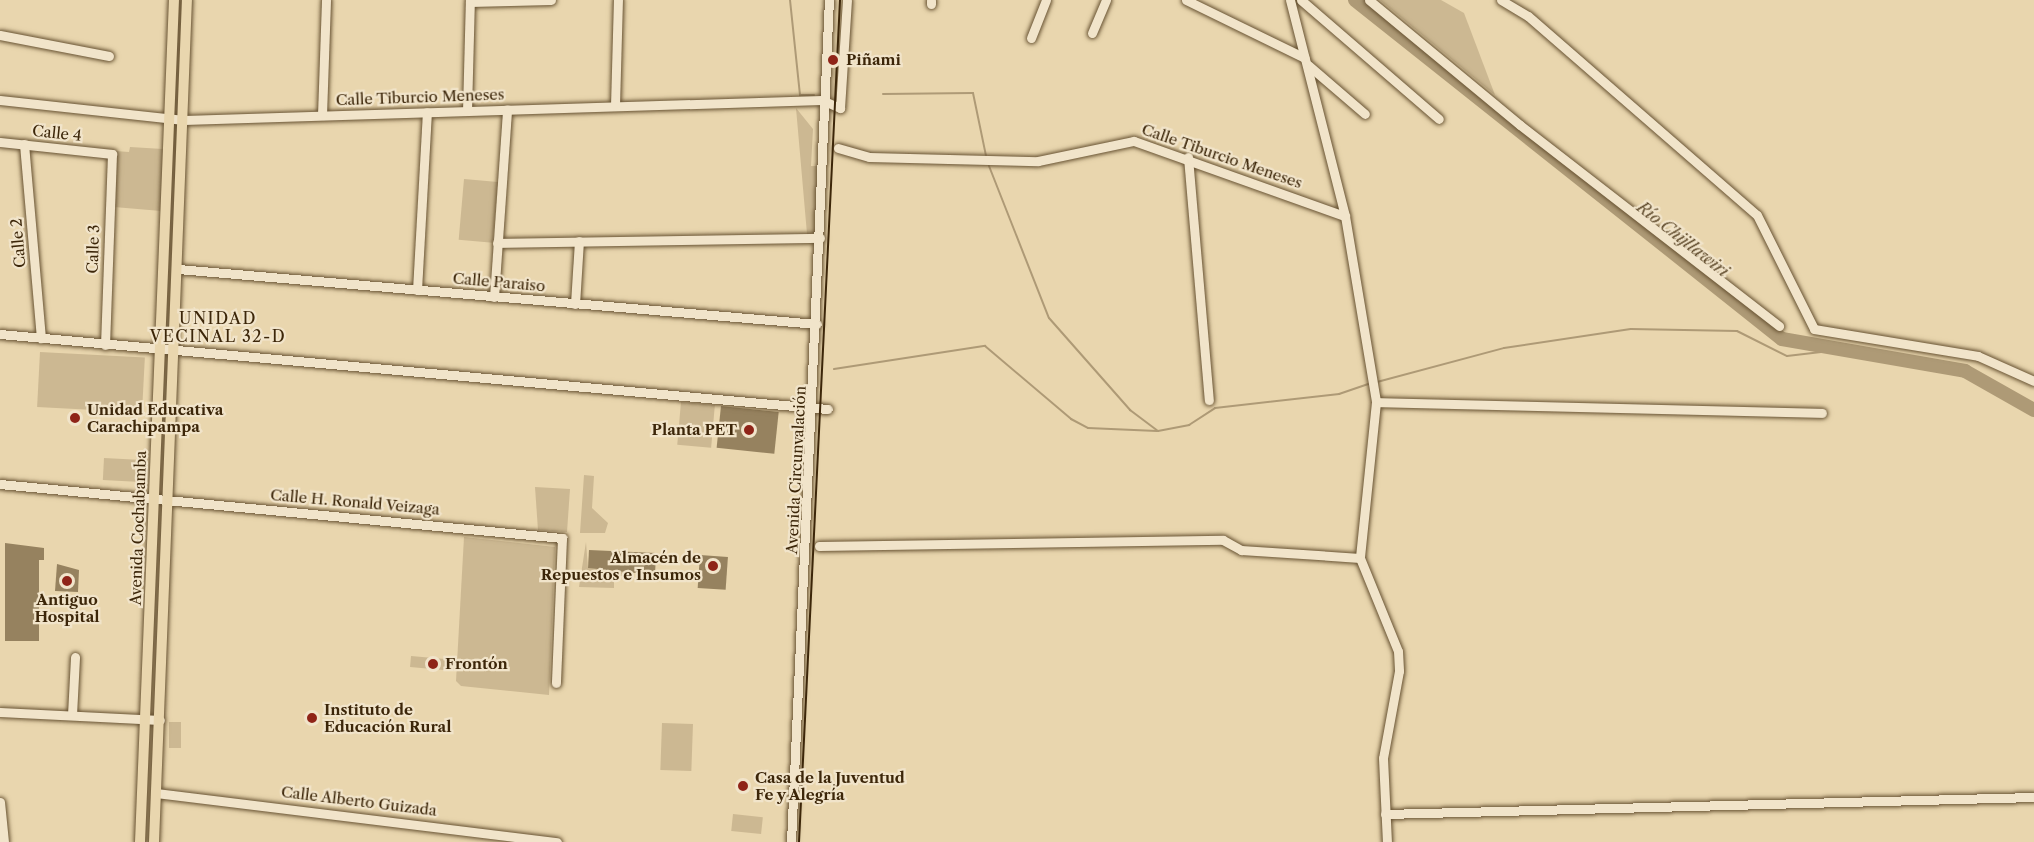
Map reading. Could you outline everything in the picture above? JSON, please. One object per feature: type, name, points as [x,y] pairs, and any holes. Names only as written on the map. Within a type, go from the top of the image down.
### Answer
[{"type":"main road","name":"Avenida Cochabamba","points":[[140,842],[174,0]]},
{"type":"main road","name":"Avenida Cochabamba","points":[[154,842],[187,0]]},
{"type":"street","points":[[322,115],[326,0]]},
{"type":"street","points":[[467,111],[470,1],[551,0]]},
{"type":"street","points":[[615,106],[618,0]]},
{"type":"street","name":"Avenida Circunvalación","points":[[791,842],[826,150],[822,100],[829,0]]},
{"type":"street","name":"Calle Tiburcio Meneses","points":[[0,100],[184,120],[822,100],[840,108],[847,0]]},
{"type":"street","points":[[1031,38],[1046,0]]},
{"type":"street","points":[[1092,33],[1106,0]]},
{"type":"street","points":[[1186,0],[1307,61],[1365,114]]},
{"type":"street","points":[[1290,0],[1345,216],[1374,382],[1376,402],[1360,558],[1398,651],[1399,671],[1383,758],[1387,842]]},
{"type":"street","points":[[1301,0],[1439,119]]},
{"type":"street","points":[[1369,0],[1599,188],[1779,326]]},
{"type":"street","points":[[1502,0],[1528,16],[1756,215],[1814,328],[1978,356],[2034,381]]},
{"type":"street","points":[[0,34],[109,56]]},
{"type":"street","points":[[495,297],[507,109]]},
{"type":"street","points":[[417,290],[427,112]]},
{"type":"street","name":"Calle Tiburcio Meneses","points":[[838,148],[869,157],[1038,161],[1134,141],[1188,157],[1345,216]]},
{"type":"street","name":"Calle 4","points":[[0,142],[112,154]]},
{"type":"street","name":"Calle 2","points":[[24,144],[41,338]]},
{"type":"street","name":"Calle 3","points":[[105,345],[112,154]]},
{"type":"street","points":[[1188,157],[1209,400]]},
{"type":"street","points":[[497,243],[820,238]]},
{"type":"street","points":[[575,304],[579,241]]},
{"type":"street","name":"Calle Paraiso","points":[[178,269],[817,324]]},
{"type":"street","points":[[0,334],[174,353],[828,409]]},
{"type":"street","points":[[1376,402],[1822,413]]},
{"type":"street","name":"Calle H. Ronald Veizaga","points":[[0,484],[155,496],[168,500],[562,538],[556,683]]},
{"type":"street","points":[[819,546],[1223,540],[1241,550],[1360,558]]},
{"type":"street","points":[[72,715],[75,657]]},
{"type":"street","points":[[0,712],[160,720]]},
{"type":"street","name":"Calle Alberto Guizada","points":[[156,792],[557,842]]},
{"type":"street","points":[[1385,814],[2034,797]]},
{"type":"street","points":[[0,802],[4,842]]},
{"type":"shaded area","points":[[1380,0],[1441,0],[1464,13],[1495,95]]},
{"type":"shaded area","points":[[796,108],[813,129],[811,166],[819,166],[817,233],[807,234]]},
{"type":"shaded area","points":[[174,127],[179,127],[179,343],[174,343]]},
{"type":"shaded area","points":[[130,147],[163,149],[161,211],[114,207],[115,151],[129,152]]},
{"type":"shaded area","points":[[464,179],[498,182],[493,243],[459,240]]},
{"type":"shaded area","points":[[40,352],[145,357],[142,412],[37,407]]},
{"type":"shaded area","points":[[681,402],[715,405],[711,448],[677,445]]},
{"type":"shaded area","points":[[104,458],[142,460],[141,482],[103,480]]},
{"type":"shaded area","points":[[584,475],[594,476],[592,508],[608,523],[605,533],[580,533]]},
{"type":"shaded area","points":[[535,487],[570,489],[567,532],[538,530]]},
{"type":"shaded area","points":[[464,537],[555,547],[549,695],[461,686],[456,681]]},
{"type":"shaded area","points":[[586,542],[588,568],[625,570],[624,576],[614,576],[614,588],[579,587]]},
{"type":"shaded area","name":"Frontón","points":[[411,656],[456,660],[455,671],[410,667]]},
{"type":"shaded area","points":[[169,722],[181,722],[181,748],[169,748]]},
{"type":"shaded area","points":[[662,723],[693,724],[691,771],[660,770]]},
{"type":"shaded area","points":[[733,814],[763,817],[761,834],[731,831]]},
{"type":"building","name":"Planta PET","points":[[721,406],[779,412],[774,454],[717,448]]},
{"type":"building","points":[[5,543],[44,548],[44,560],[39,560],[39,641],[5,641]]},
{"type":"building","points":[[589,550],[656,553],[655,575],[588,568]]},
{"type":"building","name":"Almacén de Repuestos e Insumos","points":[[700,555],[728,557],[726,590],[698,588]]},
{"type":"building","name":"Antiguo Hospital","points":[[57,564],[79,570],[78,592],[55,591]]},
{"type":"waterway","points":[[790,0],[800,95],[814,95]]},
{"type":"waterway","name":"Río Chijllawiri","points":[[1355,0],[1782,339],[1965,371],[2034,410]]},
{"type":"waterway","points":[[883,94],[973,93],[986,156]]},
{"type":"waterway","points":[[989,166],[1049,318],[1130,410],[1158,431],[1189,425],[1215,408],[1339,394],[1371,383]]},
{"type":"waterway","points":[[1377,382],[1504,348],[1631,329],[1737,331],[1787,356],[1830,351]]},
{"type":"waterway","points":[[834,369],[985,346],[1071,419],[1088,428],[1157,431]]},
{"type":"tram line","points":[[799,842],[840,0]]},
{"type":"place","name":"Piñami","points":[[833,60]]},
{"type":"place","name":"Unidad Educativa Carachipampa","points":[[75,418]]},
{"type":"place","name":"Planta PET","points":[[749,430]]},
{"type":"place","name":"Almacén de Repuestos e Insumos","points":[[713,566]]},
{"type":"place","name":"Antiguo Hospital","points":[[67,581]]},
{"type":"place","name":"Frontón","points":[[433,664]]},
{"type":"place","name":"Instituto de Educación Rural","points":[[312,718]]},
{"type":"place","name":"Casa de la Juventud Fe y Alegría","points":[[743,786]]},
{"type":"district","name":"UNIDAD VECINAL 32-D","points":[[218,327]]}]
